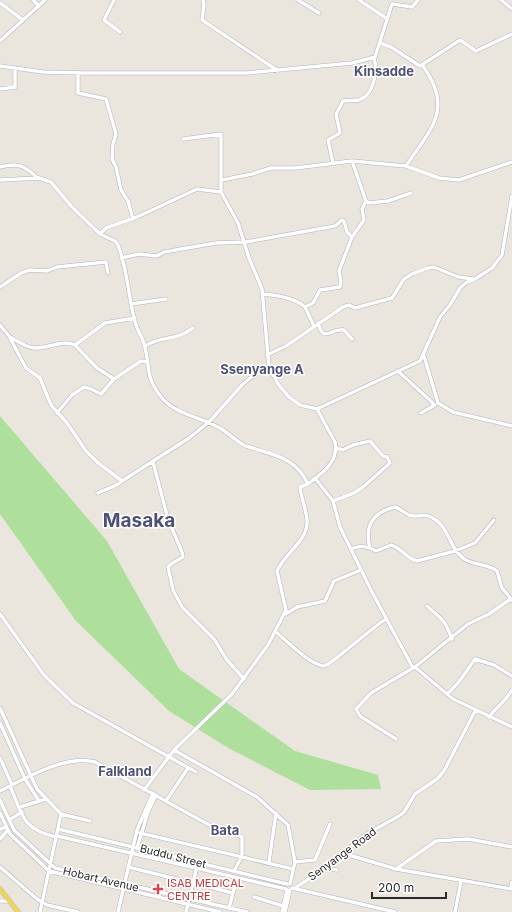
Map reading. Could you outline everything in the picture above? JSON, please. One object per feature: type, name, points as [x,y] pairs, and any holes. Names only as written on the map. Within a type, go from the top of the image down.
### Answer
[{"type":"main road","points":[[0,890],[18,912]]},
{"type":"street","points":[[33,0],[39,6]]},
{"type":"street","points":[[1,40],[45,0]]},
{"type":"street","points":[[114,0],[104,20],[120,32]]},
{"type":"street","points":[[203,0],[204,5],[202,20],[278,71]]},
{"type":"street","points":[[298,0],[319,13]]},
{"type":"street","points":[[359,0],[386,18]]},
{"type":"street","points":[[333,163],[327,141],[340,133],[337,112],[343,101],[359,100],[370,92],[375,68],[374,58],[380,43],[386,18],[392,4],[412,7],[418,0]]},
{"type":"street","points":[[501,0],[512,8]]},
{"type":"street","points":[[0,4],[23,20]]},
{"type":"street","points":[[423,66],[460,40],[476,51],[512,34]]},
{"type":"street","points":[[380,43],[391,47],[413,63],[423,66],[436,88],[437,114],[434,124],[406,166]]},
{"type":"street","points":[[0,66],[9,66],[15,69],[78,73],[247,73],[352,63],[374,58]]},
{"type":"street","points":[[0,89],[15,88],[15,69]]},
{"type":"street","points":[[78,73],[78,93],[106,99],[116,134],[113,144],[112,159],[116,167],[121,190],[128,201],[133,219]]},
{"type":"street","points":[[183,140],[221,134],[221,192],[238,223],[246,242],[249,258],[262,294],[269,367],[278,384],[289,397],[300,405],[317,409],[420,361],[424,356],[440,317],[450,305],[460,288],[467,282],[492,268],[502,255],[512,196]]},
{"type":"street","points":[[305,307],[313,303],[320,290],[340,287],[339,271],[352,237],[364,220],[362,209],[366,201],[352,161]]},
{"type":"street","points":[[222,180],[252,174],[271,168],[294,168],[352,161],[406,166],[439,178],[459,180],[512,162]]},
{"type":"street","points":[[0,167],[16,165],[25,167],[39,178],[51,182],[72,207],[100,234],[115,241],[120,249],[135,318],[145,346],[150,380],[166,402],[183,412],[209,422],[243,444],[264,450],[294,465],[303,472],[308,484]]},
{"type":"street","points":[[0,180],[39,178]]},
{"type":"street","points":[[100,234],[106,228],[133,219],[197,189],[221,192]]},
{"type":"street","points":[[366,201],[369,203],[388,200],[411,193]]},
{"type":"street","points":[[121,258],[139,254],[157,256],[164,252],[216,243],[246,242],[335,226],[342,220],[344,221],[347,232],[352,237]]},
{"type":"street","points":[[0,286],[21,273],[30,270],[47,271],[57,267],[106,262],[108,273]]},
{"type":"street","points":[[267,355],[296,340],[318,323],[345,306],[356,308],[389,300],[404,279],[412,274],[428,268],[434,267],[458,277],[474,279]]},
{"type":"street","points":[[262,294],[275,295],[296,301],[305,307],[314,326]]},
{"type":"street","points":[[132,304],[166,299]]},
{"type":"street","points":[[75,345],[105,323],[135,318]]},
{"type":"street","points":[[318,323],[320,329],[325,334],[328,335],[339,329],[344,330],[352,339]]},
{"type":"street","points":[[0,325],[9,336],[26,368],[40,378],[47,398],[90,456],[122,481]]},
{"type":"street","points":[[145,346],[153,341],[180,337],[193,328]]},
{"type":"street","points":[[9,336],[20,343],[33,348],[63,342],[75,345],[97,368],[114,379]]},
{"type":"street","points":[[268,362],[272,353]]},
{"type":"street","points":[[424,356],[438,403],[453,412],[512,426]]},
{"type":"street","points":[[57,412],[72,395],[84,387],[91,388],[101,394],[114,379],[141,361],[147,362]]},
{"type":"street","points":[[98,493],[116,486],[139,468],[153,462],[209,422],[242,385],[250,378],[269,367]]},
{"type":"street","points":[[399,372],[433,403],[433,406]]},
{"type":"street","points":[[421,414],[438,403]]},
{"type":"street","points":[[286,614],[286,606],[277,571],[295,548],[307,528],[307,520],[301,498],[300,487],[308,484],[326,470],[332,462],[336,448],[335,442],[317,409]]},
{"type":"street","points":[[333,501],[354,493],[363,487],[390,463],[387,457],[382,454],[370,441],[353,445],[343,450],[336,448]]},
{"type":"street","points":[[153,462],[168,519],[183,557],[171,564],[168,568],[173,590],[182,607],[214,639],[227,660],[244,680]]},
{"type":"street","points":[[315,478],[333,501],[340,527],[386,619],[414,668],[459,702],[512,727]]},
{"type":"street","points":[[370,548],[367,538],[372,521],[386,511],[395,507],[409,515],[424,514],[438,521],[455,551],[473,564],[495,569],[504,591],[512,600],[509,600],[489,614],[474,620],[452,639],[447,640],[414,668],[371,694],[356,709],[360,716],[396,739]]},
{"type":"street","points":[[351,549],[358,546],[370,548],[376,551],[389,545],[395,546],[403,550],[413,561],[416,561],[455,551],[475,543],[494,520]]},
{"type":"street","points":[[144,790],[174,750],[232,694],[244,680],[276,632],[286,614],[297,607],[325,601],[334,581],[361,570]]},
{"type":"street","points":[[427,606],[442,617],[447,625],[452,639]]},
{"type":"street","points":[[0,614],[44,675],[65,696],[82,708],[196,772]]},
{"type":"street","points":[[276,632],[314,662],[324,667],[328,666],[345,650],[363,638],[374,626],[386,619]]},
{"type":"street","points":[[448,694],[459,685],[464,672],[475,659],[494,665],[512,676]]},
{"type":"street","points":[[489,717],[496,707],[504,702],[512,690]]},
{"type":"street","points":[[0,708],[37,789],[60,814],[90,820]]},
{"type":"street","name":"Senyange Road","points":[[290,889],[325,868],[365,835],[404,812],[415,794],[441,775],[476,711]]},
{"type":"street","points":[[0,723],[25,779],[39,801]]},
{"type":"street","points":[[174,750],[257,797],[288,825],[295,862],[288,884],[290,889],[283,912]]},
{"type":"street","points":[[0,758],[22,812],[28,824],[36,831],[196,869],[395,912]]},
{"type":"street","points":[[0,790],[63,763],[83,760],[100,765],[211,826],[242,837],[242,856],[234,871]]},
{"type":"street","points":[[166,801],[188,768]]},
{"type":"street","points":[[118,912],[132,853],[154,794]]},
{"type":"street","points":[[135,847],[138,827],[154,794]]},
{"type":"street","points":[[20,807],[46,799]]},
{"type":"street","points":[[0,800],[14,830],[50,865]]},
{"type":"street","points":[[9,820],[22,812]]},
{"type":"street","points":[[0,813],[9,832],[49,871]]},
{"type":"street","points":[[269,862],[276,813]]},
{"type":"street","points":[[40,912],[60,814]]},
{"type":"street","points":[[295,862],[315,860],[330,824]]},
{"type":"street","points":[[0,829],[6,826]]},
{"type":"street","name":"Buddu Street","points":[[58,829],[288,884]]},
{"type":"street","points":[[0,839],[14,830]]},
{"type":"street","points":[[140,833],[269,862],[293,869]]},
{"type":"street","points":[[396,869],[436,841],[468,839],[512,847]]},
{"type":"street","points":[[342,853],[396,869],[461,881],[511,889],[512,882]]},
{"type":"street","points":[[186,912],[198,862]]},
{"type":"street","name":"Hobart Avenue","points":[[50,865],[247,912]]},
{"type":"street","points":[[0,867],[32,896],[42,902],[78,912]]},
{"type":"street","points":[[128,867],[233,893]]},
{"type":"street","points":[[325,868],[337,870]]},
{"type":"street","name":"Hobart Avenue","points":[[49,871],[220,912]]},
{"type":"street","points":[[229,908],[236,878]]},
{"type":"street","points":[[455,912],[461,881]]},
{"type":"street","points":[[283,912],[283,906],[290,889]]},
{"type":"street","points":[[254,897],[283,906]]},
{"type":"street","points":[[0,901],[8,901]]},
{"type":"green space","points":[[0,416],[107,541],[179,669],[295,751],[378,775],[381,789],[310,790],[230,749],[169,711],[76,621],[0,514]]},
{"type":"place","name":"ISAB MEDICAL CENTRE","points":[[158,889]]},
{"type":"district","name":"Kinsadde","points":[[384,71]]},
{"type":"district","name":"Ssenyange A","points":[[262,369]]},
{"type":"district","name":"Masaka","points":[[139,520]]},
{"type":"district","name":"Falkland","points":[[125,771]]},
{"type":"district","name":"Bata","points":[[225,830]]}]
